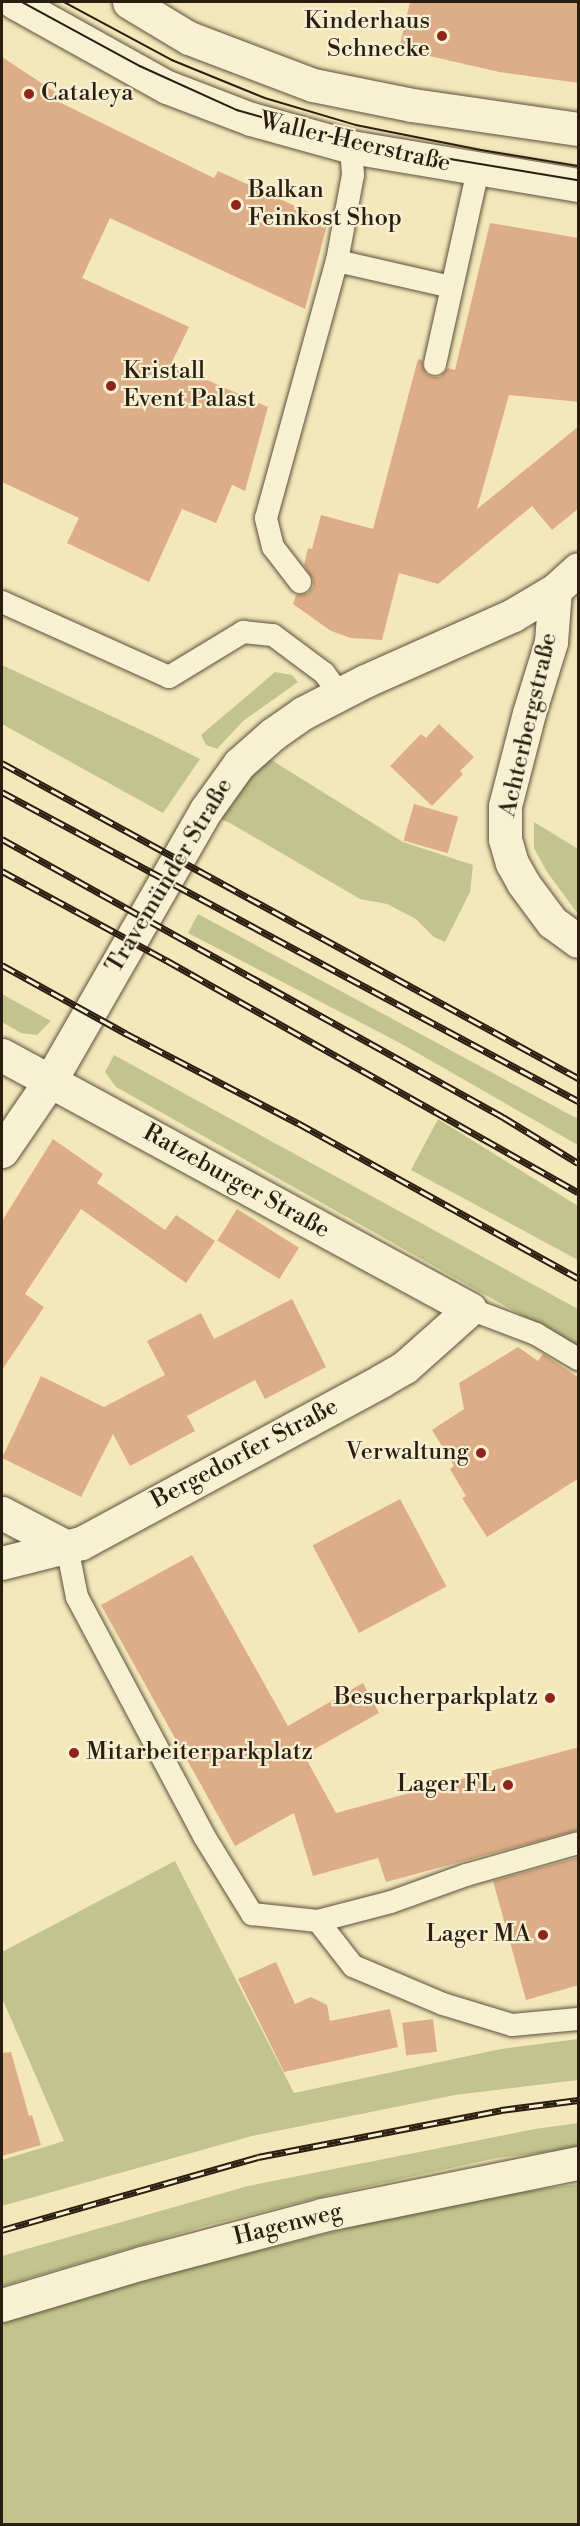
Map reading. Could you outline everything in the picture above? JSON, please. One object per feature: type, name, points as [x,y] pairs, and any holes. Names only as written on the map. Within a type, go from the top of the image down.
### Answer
[{"type":"street","name":"Waller Heerstraße","points":[[14,2],[167,87],[251,119],[351,147],[478,170],[579,185]]},
{"type":"street","name":"Waller Heerstraße","points":[[129,2],[189,38],[313,85],[412,105],[579,129]]},
{"type":"street","name":"Travemünder Straße","points":[[2,1151],[50,1080],[207,810],[239,764],[273,734],[303,713],[571,588]]},
{"type":"street","name":"Achterbergstraße","points":[[571,588],[529,713],[505,806],[505,839],[512,863],[523,883],[552,922],[579,941]]},
{"type":"street","name":"Ratzeburger Straße","points":[[2,1055],[470,1309]]},
{"type":"street","name":"Bergedorfer Straße","points":[[2,1563],[81,1543],[405,1367],[470,1309]]},
{"type":"street","points":[[2,1513],[67,1547]]},
{"type":"street","name":"Hagenweg","points":[[2,2305],[142,2263],[322,2215],[579,2163]]},
{"type":"lane","points":[[41,2],[177,76],[256,106],[355,132],[478,158],[579,172]]},
{"type":"lane","points":[[300,582],[273,547],[266,518],[337,261],[353,175],[351,147]]},
{"type":"lane","points":[[435,364],[478,170]]},
{"type":"lane","points":[[337,261],[451,287]]},
{"type":"lane","points":[[2,602],[169,677],[243,632],[273,635],[324,673],[340,694]]},
{"type":"lane","points":[[470,1309],[536,1334],[579,1359]]},
{"type":"lane","points":[[67,1547],[77,1597],[204,1836],[252,1914],[318,1922],[391,1902],[465,1875],[579,1843]]},
{"type":"lane","points":[[318,1922],[353,1966],[443,2004],[512,2025],[579,2019]]},
{"type":"green space","points":[[2,665],[200,759],[163,813],[2,724]]},
{"type":"green space","points":[[275,672],[292,675],[298,682],[243,721],[217,749],[206,745],[201,735]]},
{"type":"green space","points":[[257,751],[403,842],[473,865],[470,892],[445,942],[434,937],[416,919],[387,904],[360,899],[230,823],[208,814]]},
{"type":"green space","points":[[534,822],[578,849],[578,914],[547,872],[534,848]]},
{"type":"green space","points":[[198,914],[578,1119],[578,1145],[400,1043],[188,933]]},
{"type":"green space","points":[[2,994],[51,1021],[37,1035],[21,1033],[2,1022]]},
{"type":"green space","points":[[114,1055],[578,1309],[578,1347],[116,1087],[105,1072]]},
{"type":"green space","points":[[438,1119],[578,1206],[578,1260],[411,1170]]},
{"type":"green space","points":[[175,1861],[294,2093],[501,2049],[578,2039],[578,2080],[455,2095],[252,2136],[2,2206],[2,2160],[64,2141],[2,1998],[2,1952]]},
{"type":"green space","points":[[578,2123],[578,2148],[497,2158],[333,2194],[205,2226],[2,2286],[2,2256],[248,2186],[535,2129]]},
{"type":"green space","points":[[578,2184],[578,2524],[2,2524],[2,2322],[186,2269],[451,2202]]},
{"type":"building","points":[[410,2],[579,2],[579,83],[499,72],[399,49]]},
{"type":"building","name":"Kristall Event Palast","points":[[2,57],[58,94],[55,100],[214,178],[218,171],[328,221],[305,309],[110,218],[82,278],[189,327],[171,364],[268,407],[245,491],[232,485],[216,523],[182,509],[149,582],[67,543],[79,518],[2,482]]},
{"type":"building","points":[[490,223],[579,238],[579,402],[509,395],[477,509],[579,426],[579,508],[552,530],[532,506],[438,584],[399,573],[382,640],[351,638],[331,631],[293,604],[296,595],[308,593],[313,587],[313,580],[304,565],[308,548],[312,549],[321,515],[373,529],[418,359],[422,360],[426,374],[432,377],[440,377],[448,368],[455,370]]},
{"type":"building","points":[[439,724],[474,757],[460,771],[463,774],[432,806],[390,766],[421,734],[426,738]]},
{"type":"building","points":[[414,804],[458,817],[448,853],[404,841]]},
{"type":"building","points":[[53,1139],[103,1174],[97,1183],[165,1230],[176,1215],[215,1241],[186,1283],[81,1209],[25,1294],[44,1307],[2,1370],[2,1221]]},
{"type":"building","points":[[237,1209],[299,1248],[279,1279],[217,1240]]},
{"type":"building","points":[[292,1299],[326,1367],[265,1399],[255,1380],[187,1416],[195,1431],[130,1466],[113,1434],[81,1497],[2,1458],[41,1376],[104,1407],[165,1375],[147,1341],[201,1313],[214,1339]]},
{"type":"building","name":"Verwaltung","points":[[518,1347],[538,1361],[543,1354],[579,1378],[579,1478],[487,1537],[462,1498],[466,1496],[450,1469],[454,1466],[432,1430],[464,1409],[459,1383]]},
{"type":"building","points":[[400,1499],[446,1586],[359,1633],[313,1545]]},
{"type":"building","points":[[192,1555],[288,1726],[363,1683],[379,1713],[304,1755],[336,1813],[579,1747],[579,1830],[386,1882],[378,1858],[313,1876],[294,1813],[235,1846],[101,1605]]},
{"type":"building","name":"Lager MA","points":[[579,1857],[579,1985],[526,2000],[493,1881]]},
{"type":"building","points":[[276,1962],[295,2004],[311,1997],[327,2005],[330,2021],[390,2009],[398,2047],[284,2072],[238,1979]]},
{"type":"building","points":[[433,2019],[437,2052],[406,2056],[402,2023]]},
{"type":"building","points":[[11,2052],[29,2116],[32,2115],[41,2145],[2,2156],[2,2053]]},
{"type":"tram line","points":[[22,2],[140,66],[237,110],[354,143],[578,180]]},
{"type":"tram line","points":[[64,2],[172,60],[265,98],[356,125],[481,150],[578,166]]},
{"type":"railway","points":[[2,763],[578,1078]]},
{"type":"railway","points":[[2,792],[578,1101]]},
{"type":"railway","points":[[2,839],[503,1117],[578,1163]]},
{"type":"railway","points":[[2,871],[166,960],[578,1192]]},
{"type":"railway","points":[[2,965],[125,1033],[298,1123],[578,1278]]},
{"type":"railway","points":[[2,2230],[258,2157],[501,2110],[578,2100]]},
{"type":"place","name":"Kinderhaus Schnecke","points":[[442,36]]},
{"type":"place","name":"Cataleya","points":[[29,94]]},
{"type":"place","name":"Balkan Feinkost Shop","points":[[236,205]]},
{"type":"place","name":"Kristall Event Palast","points":[[111,386]]},
{"type":"place","name":"Verwaltung","points":[[481,1453]]},
{"type":"place","name":"Besucherparkplatz","points":[[550,1698]]},
{"type":"place","name":"Mitarbeiterparkplatz","points":[[74,1753]]},
{"type":"place","name":"Lager FL","points":[[508,1785]]},
{"type":"place","name":"Lager MA","points":[[543,1935]]}]
